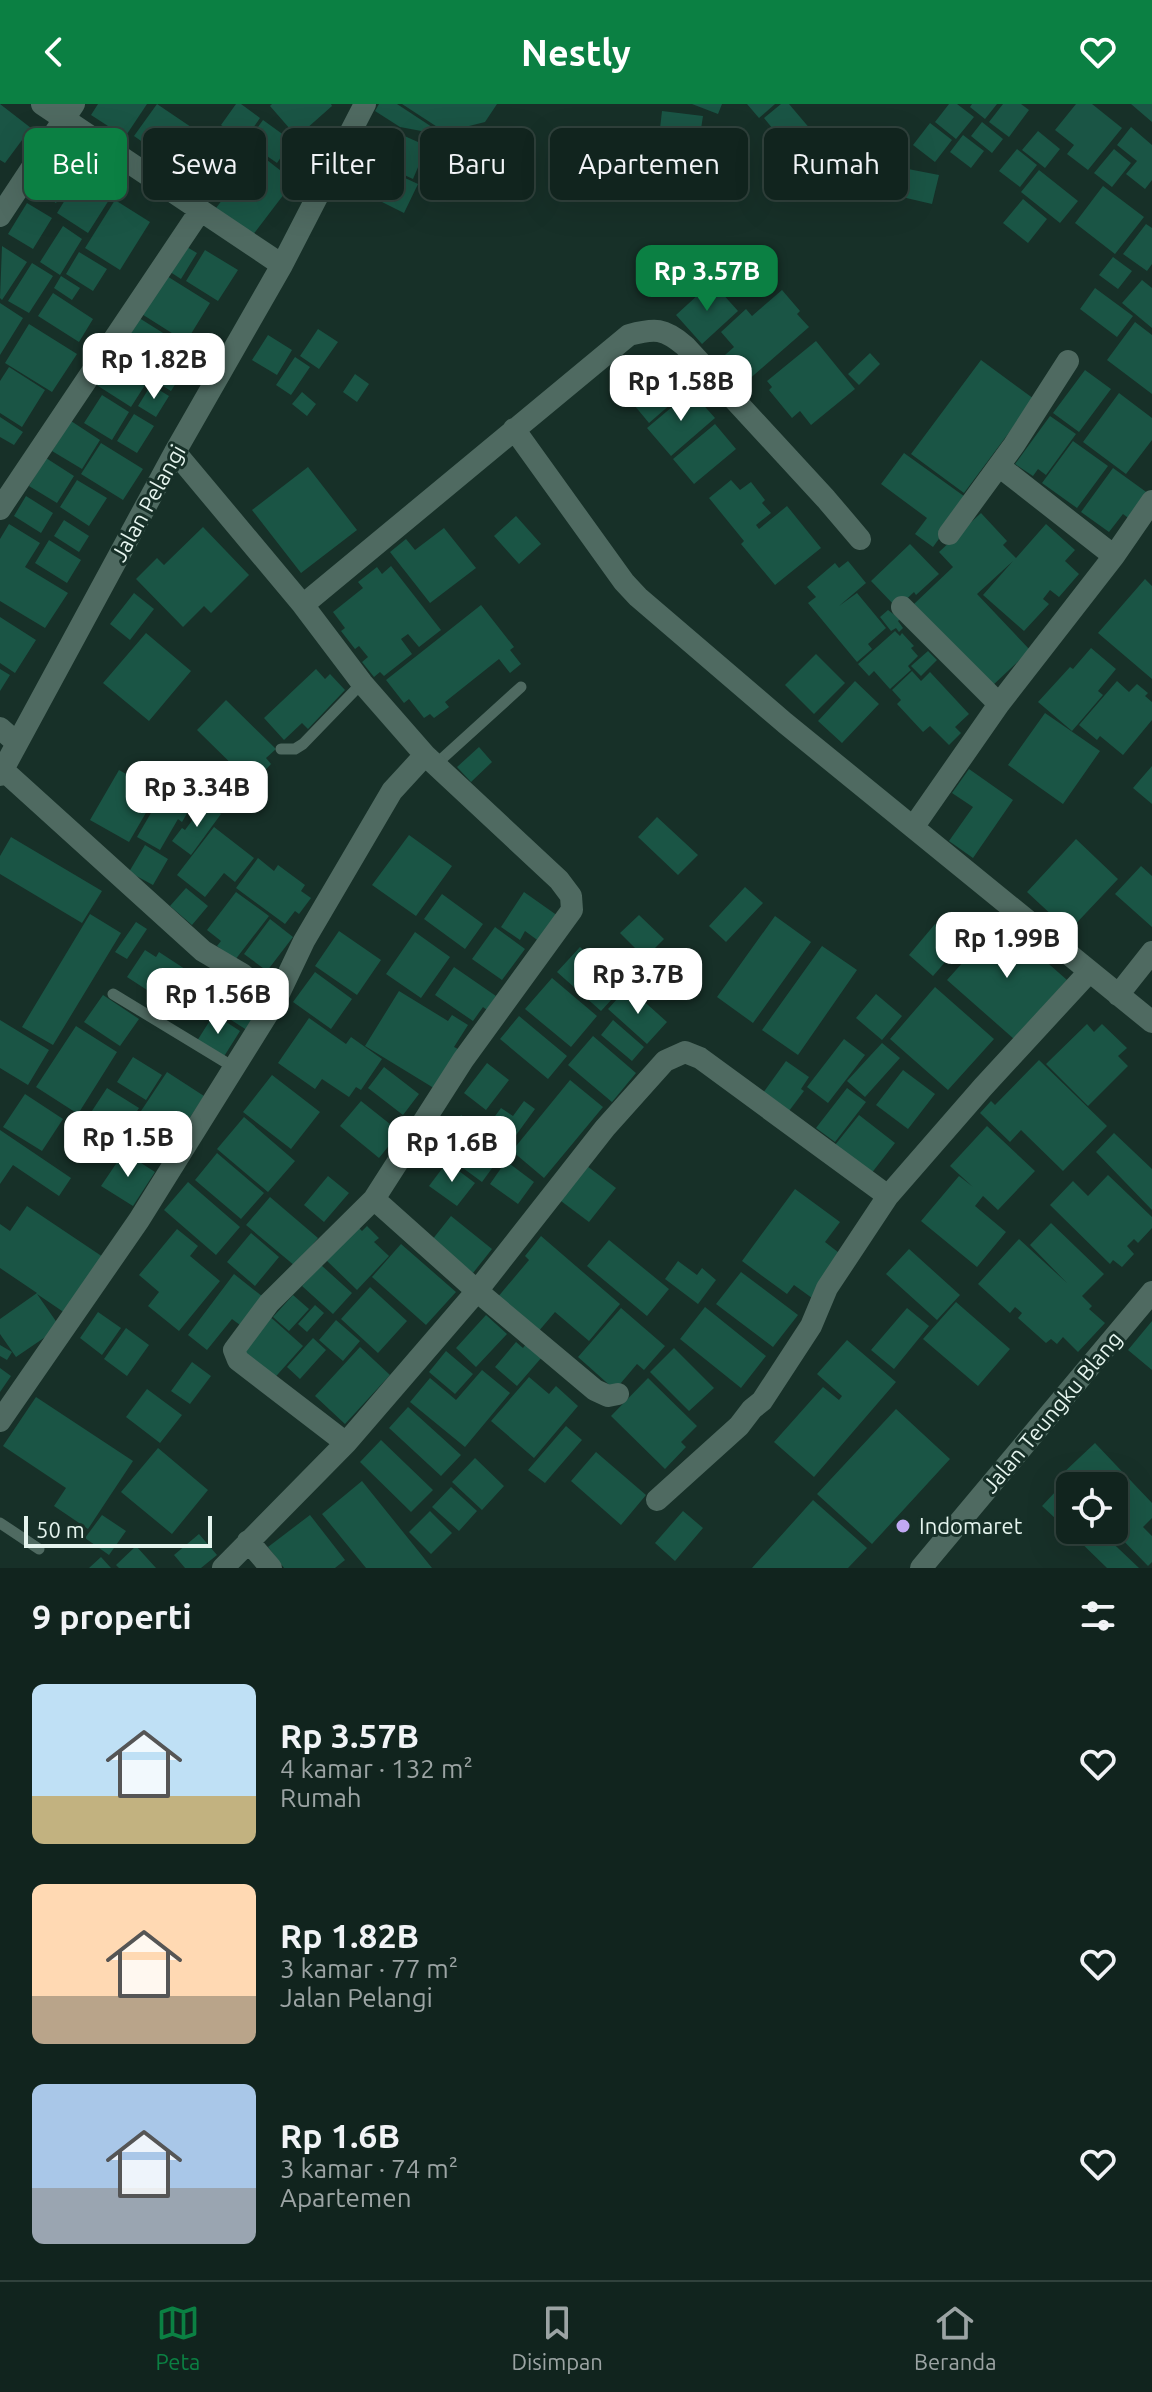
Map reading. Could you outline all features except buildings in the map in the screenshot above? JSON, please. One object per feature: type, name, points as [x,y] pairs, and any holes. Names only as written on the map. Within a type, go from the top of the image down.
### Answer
[{"type":"street","points":[[42,104],[69,112],[200,211],[282,265]]},
{"type":"street","name":"Jalan Pelangi","points":[[2,773],[8,736],[282,265],[365,104]]},
{"type":"street","points":[[0,216],[69,112]]},
{"type":"street","points":[[0,509],[200,211]]},
{"type":"street","points":[[303,605],[629,335],[648,330],[669,333],[685,346],[860,539]]},
{"type":"street","points":[[949,534],[999,466],[1068,361]]},
{"type":"street","points":[[514,429],[638,597],[785,723],[1152,1022]]},
{"type":"street","points":[[175,452],[303,605],[362,683],[430,760],[559,880],[571,896],[572,910],[463,1060],[374,1199],[269,1303],[234,1350],[238,1360],[346,1443]]},
{"type":"street","points":[[999,466],[1114,556]]},
{"type":"street","points":[[914,826],[999,704],[1114,556],[1152,501]]},
{"type":"street","points":[[902,607],[999,704]]},
{"type":"street","points":[[0,1421],[139,1220],[235,1068],[275,1002],[304,941],[392,791],[430,760]]},
{"type":"street","points":[[2,773],[203,951],[242,974],[275,1002]]},
{"type":"street","points":[[1118,995],[1152,952]]},
{"type":"street","points":[[657,1500],[739,1426],[762,1401],[811,1326],[827,1288],[888,1196],[1089,972]]},
{"type":"street","points":[[223,1568],[346,1443],[477,1291],[605,1128],[665,1061],[685,1052],[714,1066],[888,1196]]},
{"type":"street","points":[[374,1199],[595,1390],[608,1396],[618,1394]]},
{"type":"street","name":"Jalan Teungku Blang","points":[[921,1568],[1152,1292]]},
{"type":"street","points":[[248,1541],[271,1568]]},
{"type":"lane","points":[[281,749],[295,749],[303,744],[362,683]]},
{"type":"lane","points":[[430,760],[521,687]]},
{"type":"lane","points":[[113,994],[235,1068]]},
{"type":"lane","points":[[0,1523],[39,1549]]},
{"type":"place","name":"Indomaret","points":[[903,1526]]}]
